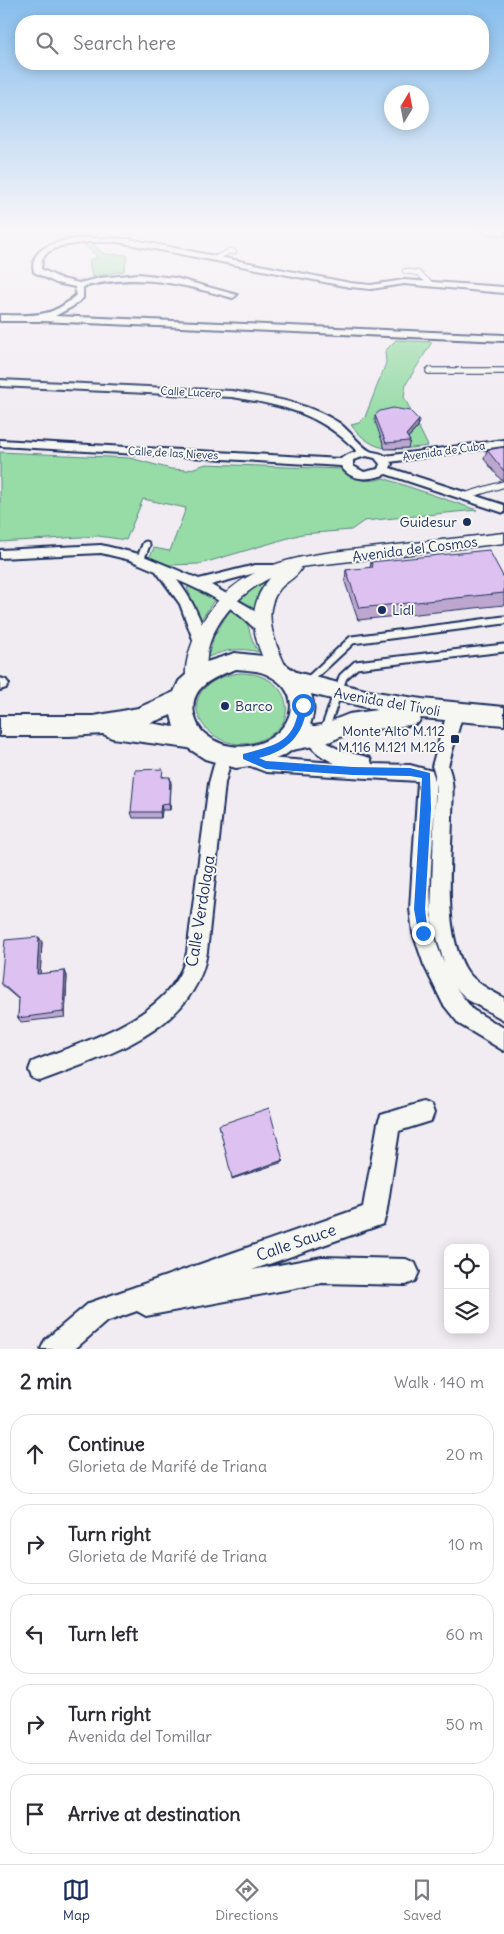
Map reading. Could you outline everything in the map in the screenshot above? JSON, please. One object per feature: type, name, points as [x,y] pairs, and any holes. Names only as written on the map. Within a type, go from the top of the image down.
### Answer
[{"type":"main road","points":[[235,756],[202,746],[193,738],[181,719],[182,699],[186,688],[194,678],[220,664],[235,661],[251,662],[291,678],[299,691],[315,735]]},
{"type":"main road","name":"Avenida del Tívoli","points":[[291,678],[336,694],[392,706],[455,714],[504,716]]},
{"type":"main road","points":[[91,725],[142,716],[166,709],[182,699]]},
{"type":"main road","name":"Avenida del Tívoli","points":[[235,756],[261,754],[275,749],[286,742],[315,735],[349,723],[386,718],[455,714]]},
{"type":"main road","points":[[0,726],[91,725],[193,738]]},
{"type":"street","points":[[40,318],[57,312],[75,302],[80,296],[80,292]]},
{"type":"street","points":[[220,292],[233,295]]},
{"type":"street","points":[[0,318],[40,318],[504,338]]},
{"type":"street","name":"Calle Lucero","points":[[0,384],[232,394],[254,398],[313,415],[333,424],[366,453]]},
{"type":"street","name":"Avenida de Cuba","points":[[346,463],[351,471],[363,475],[377,475],[384,464],[504,442]]},
{"type":"street","name":"Calle de las Nieves","points":[[0,443],[346,463]]},
{"type":"street","points":[[346,463],[351,456],[366,453],[384,464],[465,496],[504,509]]},
{"type":"street","name":"Avenida del Cosmos","points":[[326,559],[504,538]]},
{"type":"street","points":[[0,554],[101,549],[140,560],[198,584],[246,611],[261,626]]},
{"type":"street","points":[[194,678],[201,642],[212,621],[228,601],[251,581],[276,568],[294,562],[326,559]]},
{"type":"street","points":[[291,678],[267,645],[261,626],[266,596],[278,578],[299,566],[326,559]]},
{"type":"street","points":[[198,584],[255,569],[276,568]]},
{"type":"street","points":[[160,569],[179,590],[191,609],[201,642]]},
{"type":"street","points":[[455,714],[440,766],[444,774],[442,916],[449,950],[458,975],[475,992],[504,1010]]},
{"type":"street","points":[[315,735],[345,760],[440,766]]},
{"type":"street","points":[[235,756],[266,765],[353,771],[422,773],[426,776],[427,799],[420,909],[423,933],[434,965],[450,997],[466,1017],[504,1040]]},
{"type":"street","name":"Calle Verdolaga","points":[[40,1070],[120,1038],[163,1012],[183,988],[194,968],[198,944],[217,783],[235,756]]},
{"type":"street","name":"Calle Sauce","points":[[54,1349],[98,1312],[374,1215],[389,1123],[423,1113]]},
{"type":"street","name":"Calle Sauce","points":[[98,1312],[322,1270],[406,1272]]},
{"type":"lane","points":[[428,372],[504,371]]},
{"type":"lane","points":[[465,496],[504,484]]},
{"type":"lane","points":[[140,560],[146,545]]},
{"type":"lane","points":[[291,678],[335,654],[352,640],[504,620]]},
{"type":"lane","points":[[315,735],[343,677],[356,665],[504,648]]},
{"type":"green space","points":[[396,340],[432,342],[406,384],[404,397],[428,446],[395,449],[377,446],[368,442],[351,425],[359,423],[365,417],[386,363],[385,351]]},
{"type":"green space","points":[[0,452],[130,458],[171,469],[188,470],[206,464],[341,469],[361,479],[372,481],[383,478],[477,510],[364,521],[351,530],[302,534],[200,564],[170,565],[149,558],[154,548],[170,551],[186,508],[143,499],[126,540],[98,536],[0,542]]},
{"type":"green space","points":[[265,582],[258,593],[255,610],[239,601],[249,591]]},
{"type":"green space","points":[[190,587],[215,599],[201,620],[187,588]]},
{"type":"green space","points":[[230,610],[247,624],[259,652],[233,650],[208,657],[214,636]]},
{"type":"green space","points":[[239,673],[259,676],[273,683],[279,689],[286,704],[286,712],[280,727],[273,733],[252,743],[232,743],[215,736],[202,724],[197,709],[200,694],[213,681]]},
{"type":"building","points":[[393,408],[410,411],[419,420],[406,435],[410,441],[386,443],[375,415],[380,411]]},
{"type":"building","points":[[504,447],[504,471],[487,450]]},
{"type":"building","points":[[489,550],[504,578],[504,593],[359,608],[346,570],[373,567],[371,562]]},
{"type":"building","points":[[163,769],[162,777],[170,777],[169,803],[161,804],[160,812],[131,812],[135,770]]},
{"type":"building","points":[[39,937],[37,974],[65,971],[63,1012],[18,1018],[19,999],[1,983],[5,940]]},
{"type":"building","points":[[269,1108],[283,1160],[232,1178],[219,1125]]},
{"type":"place","name":"Guidesur","points":[[467,522]]},
{"type":"place","name":"Lidl","points":[[382,610]]},
{"type":"place","name":"Barco","points":[[225,706]]},
{"type":"place","name":"Monte Alto M.112 M.116 M.121 M.126","points":[[455,739]]},
{"type":"route","points":[[303,705],[302,719],[293,735],[286,742],[275,749],[246,757],[266,765],[353,771],[410,772],[422,773],[426,776],[420,909],[423,933]]}]
